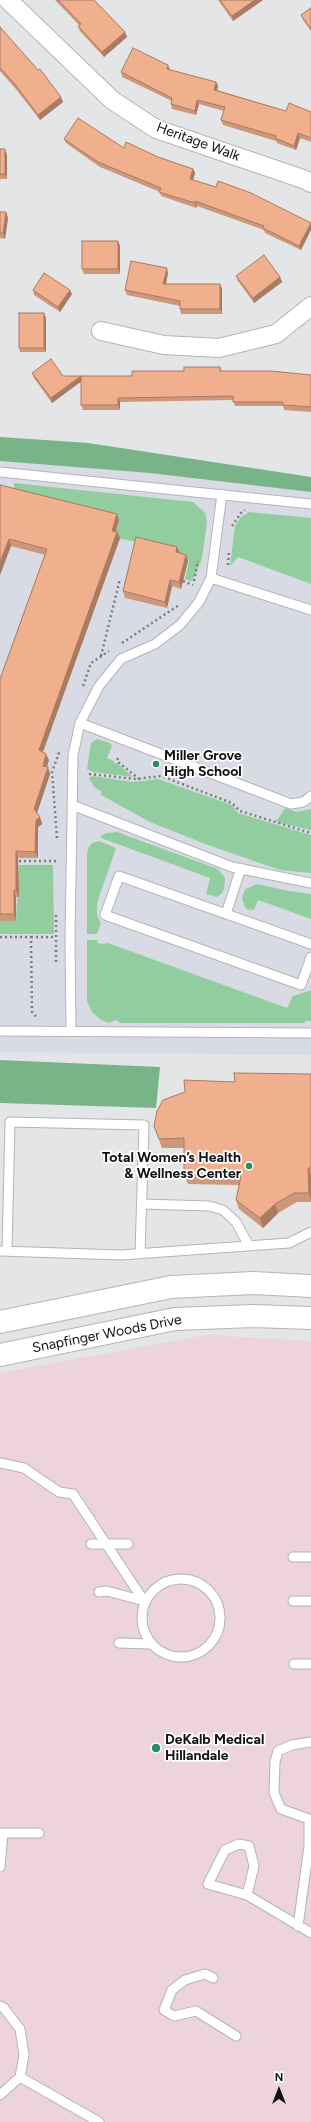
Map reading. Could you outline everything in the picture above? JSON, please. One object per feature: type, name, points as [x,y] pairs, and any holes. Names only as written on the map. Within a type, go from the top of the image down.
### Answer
[{"type":"main road","points":[[0,1322],[171,1287],[253,1283],[311,1286]]},
{"type":"main road","name":"Snapfinger Woods Drive","points":[[0,1355],[175,1319],[253,1316],[311,1318]]},
{"type":"street","name":"Heritage Walk","points":[[8,0],[112,100],[156,129],[311,183]]},
{"type":"street","points":[[101,331],[164,345],[219,348],[276,334],[311,306]]},
{"type":"lane","points":[[0,472],[311,504]]},
{"type":"lane","points":[[71,1031],[70,937],[73,755],[80,723],[104,678],[121,659],[155,644],[180,626],[199,602],[211,578],[222,494]]},
{"type":"lane","points":[[211,578],[311,610]]},
{"type":"lane","points":[[80,723],[291,804],[303,802],[311,796]]},
{"type":"lane","points":[[72,805],[232,867],[311,883]]},
{"type":"lane","points":[[226,914],[241,868]]},
{"type":"lane","points":[[311,944],[119,876],[105,915],[301,985],[311,957]]},
{"type":"lane","points":[[0,1031],[311,1033]]},
{"type":"lane","points":[[140,1253],[144,1125],[10,1122],[3,1251],[121,1255],[289,1243],[311,1232]]},
{"type":"lane","points":[[142,1204],[209,1206],[223,1210],[236,1222],[249,1246]]},
{"type":"lane","points":[[0,1463],[24,1468],[59,1492],[72,1494],[144,1601]]},
{"type":"lane","points":[[91,1544],[128,1544]]},
{"type":"lane","points":[[293,1557],[311,1557]]},
{"type":"lane","points":[[119,1643],[150,1644],[170,1656],[192,1657],[212,1644],[221,1624],[218,1601],[203,1584],[181,1578],[159,1584],[144,1601],[141,1623],[150,1644]]},
{"type":"lane","points":[[99,1592],[107,1591],[144,1601]]},
{"type":"lane","points":[[293,1601],[311,1601]]},
{"type":"lane","points":[[294,1664],[311,1664]]},
{"type":"lane","points":[[298,1926],[309,1846],[309,1819],[281,1809],[274,1793],[275,1762],[278,1751],[292,1745],[311,1742]]},
{"type":"lane","points":[[0,1867],[1,1833],[38,1833]]},
{"type":"lane","points":[[247,1895],[254,1866],[249,1846],[239,1844],[225,1850],[208,1884],[247,1895],[311,1934]]},
{"type":"lane","points":[[213,1978],[205,1974],[185,1980],[172,1990],[164,2010],[174,2016],[196,2011],[236,2036]]},
{"type":"lane","points":[[0,2006],[4,2008],[20,2029],[24,2055],[20,2077],[0,2096]]},
{"type":"lane","points":[[20,2077],[99,2122]]},
{"type":"path","points":[[232,531],[235,520],[247,508]]},
{"type":"path","points":[[228,565],[230,545]]},
{"type":"path","points":[[101,657],[120,579]]},
{"type":"path","points":[[183,582],[193,585]]},
{"type":"path","points":[[118,758],[117,761],[139,779]]},
{"type":"path","points":[[52,772],[57,841]]},
{"type":"path","points":[[89,774],[139,779],[161,776],[232,803],[240,811],[311,833]]},
{"type":"path","points":[[57,854],[57,868]]},
{"type":"path","points":[[18,862],[57,861]]},
{"type":"path","points":[[56,914],[56,968]]},
{"type":"path","points":[[0,937],[55,937]]},
{"type":"path","points":[[31,937],[32,1012],[43,1022]]},
{"type":"shaded area","name":"Miller Grove High School","points":[[0,437],[88,443],[311,477],[311,1055],[0,1052]]},
{"type":"shaded area","name":"DeKalb Medical Hillandale","points":[[206,1335],[311,1341],[311,2122],[0,2122],[0,1373]]},
{"type":"green space","points":[[0,437],[88,443],[311,477],[311,492],[150,473],[0,461]]},
{"type":"green space","points":[[14,483],[193,502],[205,513],[207,522],[202,559],[193,579],[191,581],[185,579],[189,561],[179,558],[180,553],[114,537],[14,491]]},
{"type":"green space","points":[[249,512],[311,518],[311,584],[238,557],[230,566],[235,526],[241,517]]},
{"type":"green space","points":[[97,739],[110,743],[112,746],[107,758],[114,761],[114,763],[117,763],[133,777],[93,772],[87,769],[91,743]]},
{"type":"green space","points":[[93,776],[133,782],[158,779],[232,805],[238,813],[311,835],[311,873],[280,870],[205,844],[150,822],[101,795],[101,791],[94,787],[89,778]]},
{"type":"green space","points":[[285,808],[297,812],[311,809],[311,830],[276,822]]},
{"type":"green space","points":[[117,832],[218,869],[225,878],[222,893],[217,897],[206,894],[210,878],[101,838],[101,836],[106,833]]},
{"type":"green space","points":[[99,841],[116,848],[97,903],[97,915],[101,923],[97,934],[87,934],[88,848],[92,843]]},
{"type":"green space","points":[[19,865],[53,865],[54,934],[0,934],[0,921],[16,920]]},
{"type":"green space","points":[[257,884],[311,894],[311,919],[258,900],[254,910],[246,909],[242,899],[243,894],[246,889]]},
{"type":"green space","points":[[87,940],[98,940],[97,943],[102,944],[108,943],[287,1008],[293,996],[311,990],[311,1021],[305,1021],[305,1023],[120,1023],[116,1020],[109,1023],[101,1020],[92,1012],[87,1001]]},
{"type":"green space","points":[[0,1060],[160,1067],[156,1108],[0,1103]]},
{"type":"building","points":[[58,0],[94,0],[125,32],[102,52],[78,26],[81,24]]},
{"type":"building","points":[[220,0],[255,0],[232,16]]},
{"type":"building","points":[[311,8],[311,29],[301,15]]},
{"type":"building","points":[[0,27],[38,70],[40,69],[61,97],[38,115],[14,83],[0,68]]},
{"type":"building","points":[[133,48],[168,65],[167,69],[216,82],[214,90],[286,111],[289,103],[311,112],[311,138],[298,133],[294,146],[275,138],[276,136],[221,120],[225,107],[197,100],[195,111],[171,104],[172,98],[121,72]]},
{"type":"building","points":[[78,118],[124,148],[126,142],[158,157],[193,169],[190,179],[216,187],[218,181],[251,193],[311,223],[299,246],[263,228],[264,226],[195,201],[195,203],[159,192],[161,188],[98,162],[64,139]]},
{"type":"building","points":[[0,149],[5,149],[5,174],[0,174]]},
{"type":"building","points":[[0,212],[6,212],[3,233],[0,233]]},
{"type":"building","points":[[82,241],[118,241],[118,269],[82,269]]},
{"type":"building","points":[[264,255],[280,277],[253,298],[236,276]]},
{"type":"building","points":[[131,261],[167,268],[163,284],[220,284],[220,309],[180,309],[180,301],[125,290]]},
{"type":"building","points":[[44,273],[70,290],[58,307],[33,290]]},
{"type":"building","points":[[19,313],[44,313],[44,348],[19,348]]},
{"type":"building","points":[[51,359],[63,376],[81,376],[51,398],[32,373]]},
{"type":"building","points":[[184,367],[220,367],[220,371],[271,371],[311,375],[311,407],[283,405],[283,402],[233,402],[233,396],[118,398],[118,405],[81,405],[81,376],[132,376],[132,371],[184,371]]},
{"type":"building","points":[[0,485],[117,514],[112,531],[117,532],[39,750],[46,754],[43,766],[48,767],[34,809],[40,817],[36,820],[35,852],[16,851],[16,890],[14,890],[14,914],[0,914],[0,679],[47,549],[9,539],[0,562]]},
{"type":"building","points":[[136,537],[177,547],[176,552],[186,555],[179,582],[170,580],[165,602],[123,591]]},
{"type":"building","name":"Total Women’s Health & Wellness Center","points":[[234,1073],[311,1074],[311,1168],[308,1168],[309,1193],[294,1193],[275,1204],[260,1218],[236,1200],[241,1176],[184,1175],[184,1138],[159,1139],[154,1126],[157,1111],[163,1100],[185,1092],[184,1080],[235,1082]]},
{"type":"place","name":"Miller Grove High School","points":[[156,764]]},
{"type":"place","name":"Total Women’s Health & Wellness Center","points":[[249,1166]]},
{"type":"place","name":"DeKalb Medical Hillandale","points":[[156,1748]]}]
